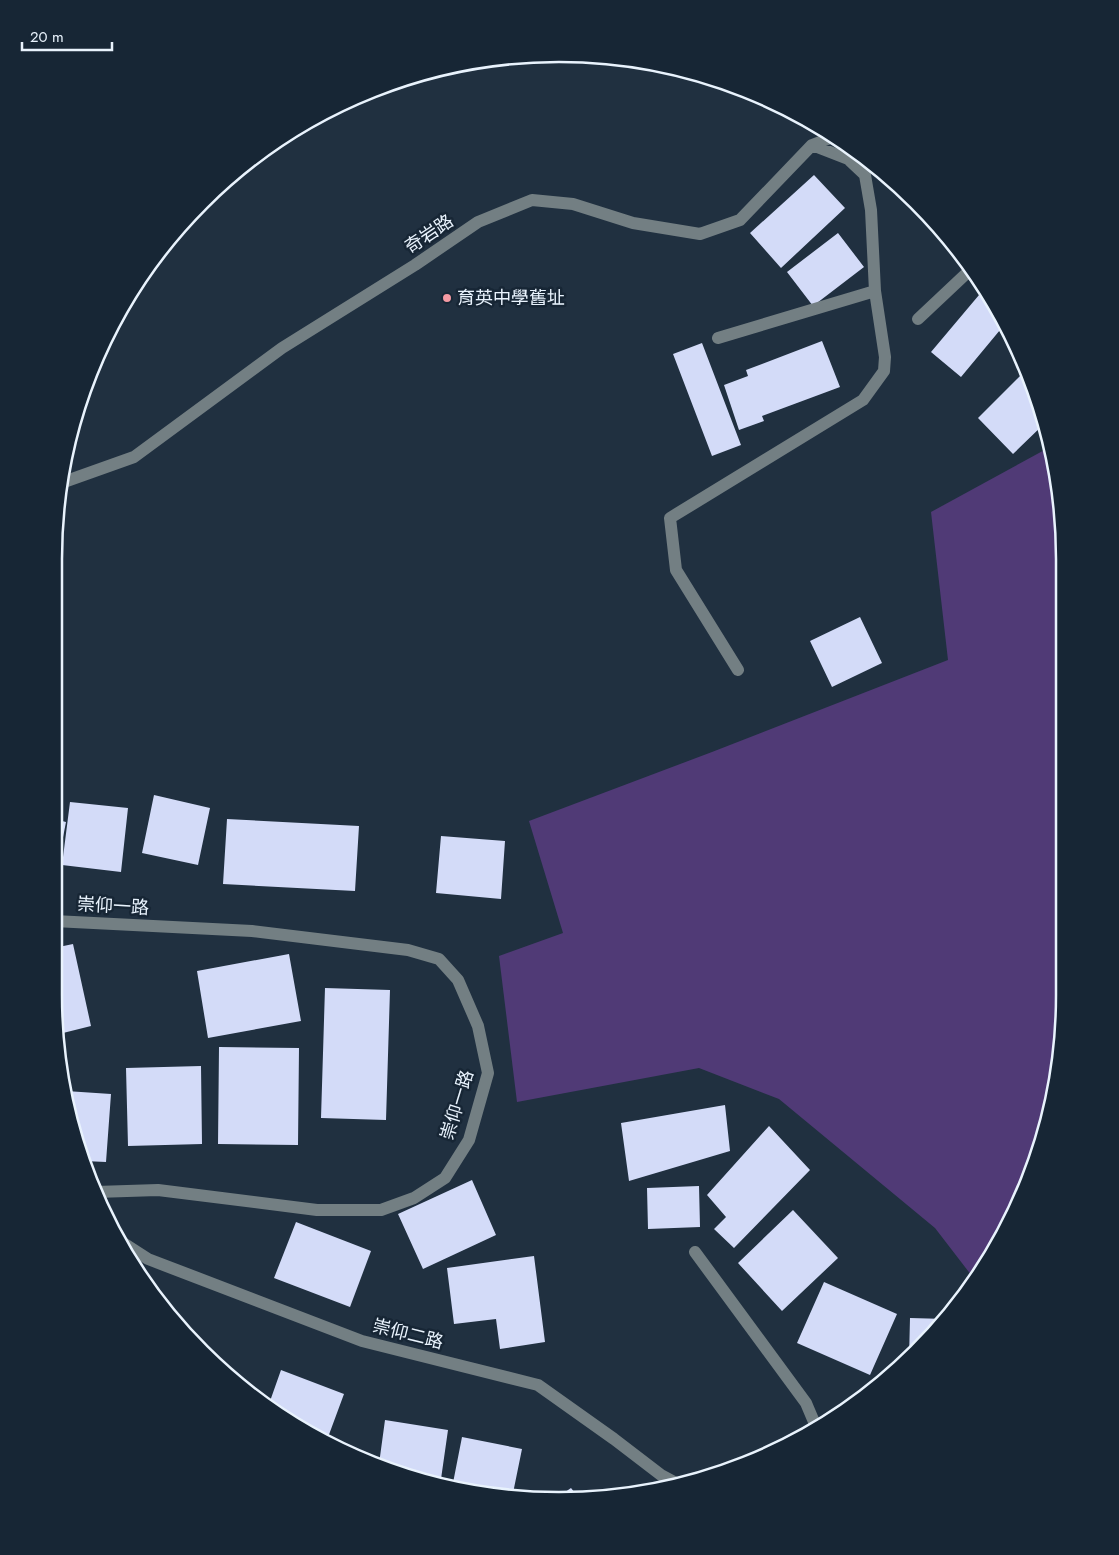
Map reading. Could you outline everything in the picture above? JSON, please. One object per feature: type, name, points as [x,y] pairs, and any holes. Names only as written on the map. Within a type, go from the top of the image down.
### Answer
[{"type":"street","name":"奇岩路","points":[[69,481],[134,457],[282,348],[415,265],[478,222],[532,200],[573,204],[633,223],[700,234],[740,220],[812,144],[825,140]]},
{"type":"street","points":[[738,670],[676,570],[670,518],[863,400],[884,371],[885,357],[875,291],[871,210],[865,175],[848,160],[812,144]]},
{"type":"street","points":[[918,319],[966,274]]},
{"type":"street","points":[[718,338],[875,291]]},
{"type":"street","name":"崇仰一路","points":[[63,921],[252,931],[408,950],[439,959],[458,980],[478,1026],[488,1073],[469,1140],[445,1178],[414,1198],[381,1210],[317,1210],[158,1190],[103,1192]]},
{"type":"street","name":"崇仰二路","points":[[132,1249],[148,1259],[362,1341],[538,1385],[670,1480]]},
{"type":"street","points":[[695,1252],[806,1404],[814,1422]]},
{"type":"shaded area","points":[[1044,450],[1052,495],[1056,560],[1055,1028],[1047,1092],[1040,1124],[1030,1155],[1019,1186],[1005,1215],[971,1275],[935,1228],[779,1099],[699,1068],[517,1102],[499,956],[563,933],[529,821],[948,660],[931,512]]},
{"type":"building","points":[[814,175],[845,208],[781,268],[750,233]]},
{"type":"building","points":[[838,233],[864,267],[813,306],[787,272]]},
{"type":"building","points":[[979,295],[982,297],[1000,330],[961,377],[931,352]]},
{"type":"building","points":[[822,341],[840,387],[762,416],[764,421],[739,430],[724,385],[748,376],[746,370]]},
{"type":"building","points":[[702,343],[741,445],[712,456],[673,354]]},
{"type":"building","points":[[1021,375],[1039,429],[1013,454],[978,418]]},
{"type":"building","points":[[860,617],[882,663],[832,687],[810,641]]},
{"type":"building","points":[[154,795],[210,808],[198,865],[142,853]]},
{"type":"building","points":[[70,802],[128,808],[121,872],[63,865]]},
{"type":"building","points":[[227,819],[359,826],[355,891],[223,884]]},
{"type":"building","points":[[63,821],[66,822],[63,837]]},
{"type":"building","points":[[441,836],[505,841],[501,899],[436,893]]},
{"type":"building","points":[[73,944],[91,1026],[64,1033],[63,996],[63,946]]},
{"type":"building","points":[[289,954],[301,1021],[208,1038],[197,971]]},
{"type":"building","points":[[325,988],[390,990],[386,1120],[321,1118]]},
{"type":"building","points":[[219,1047],[299,1048],[298,1145],[218,1144]]},
{"type":"building","points":[[201,1066],[202,1144],[128,1146],[126,1068]]},
{"type":"building","points":[[72,1091],[111,1094],[106,1162],[91,1161],[79,1124]]},
{"type":"building","points":[[725,1105],[730,1151],[629,1181],[621,1123]]},
{"type":"building","points":[[769,1126],[810,1170],[734,1248],[714,1229],[726,1217],[707,1195]]},
{"type":"building","points":[[472,1180],[496,1235],[423,1269],[398,1214]]},
{"type":"building","points":[[699,1186],[700,1227],[648,1229],[647,1188]]},
{"type":"building","points":[[793,1210],[838,1258],[782,1311],[738,1263]]},
{"type":"building","points":[[296,1222],[371,1251],[350,1307],[274,1278]]},
{"type":"building","points":[[534,1256],[545,1342],[500,1349],[496,1319],[454,1324],[447,1268]]},
{"type":"building","points":[[824,1282],[897,1314],[870,1375],[797,1343]]},
{"type":"building","points":[[910,1318],[937,1319],[933,1323],[909,1349]]},
{"type":"building","points":[[281,1370],[344,1394],[329,1435],[270,1400]]},
{"type":"building","points":[[385,1420],[448,1430],[441,1478],[380,1459]]},
{"type":"building","points":[[462,1437],[522,1449],[514,1490],[453,1481]]},
{"type":"place","name":"育英中學舊址","points":[[447,298]]}]
